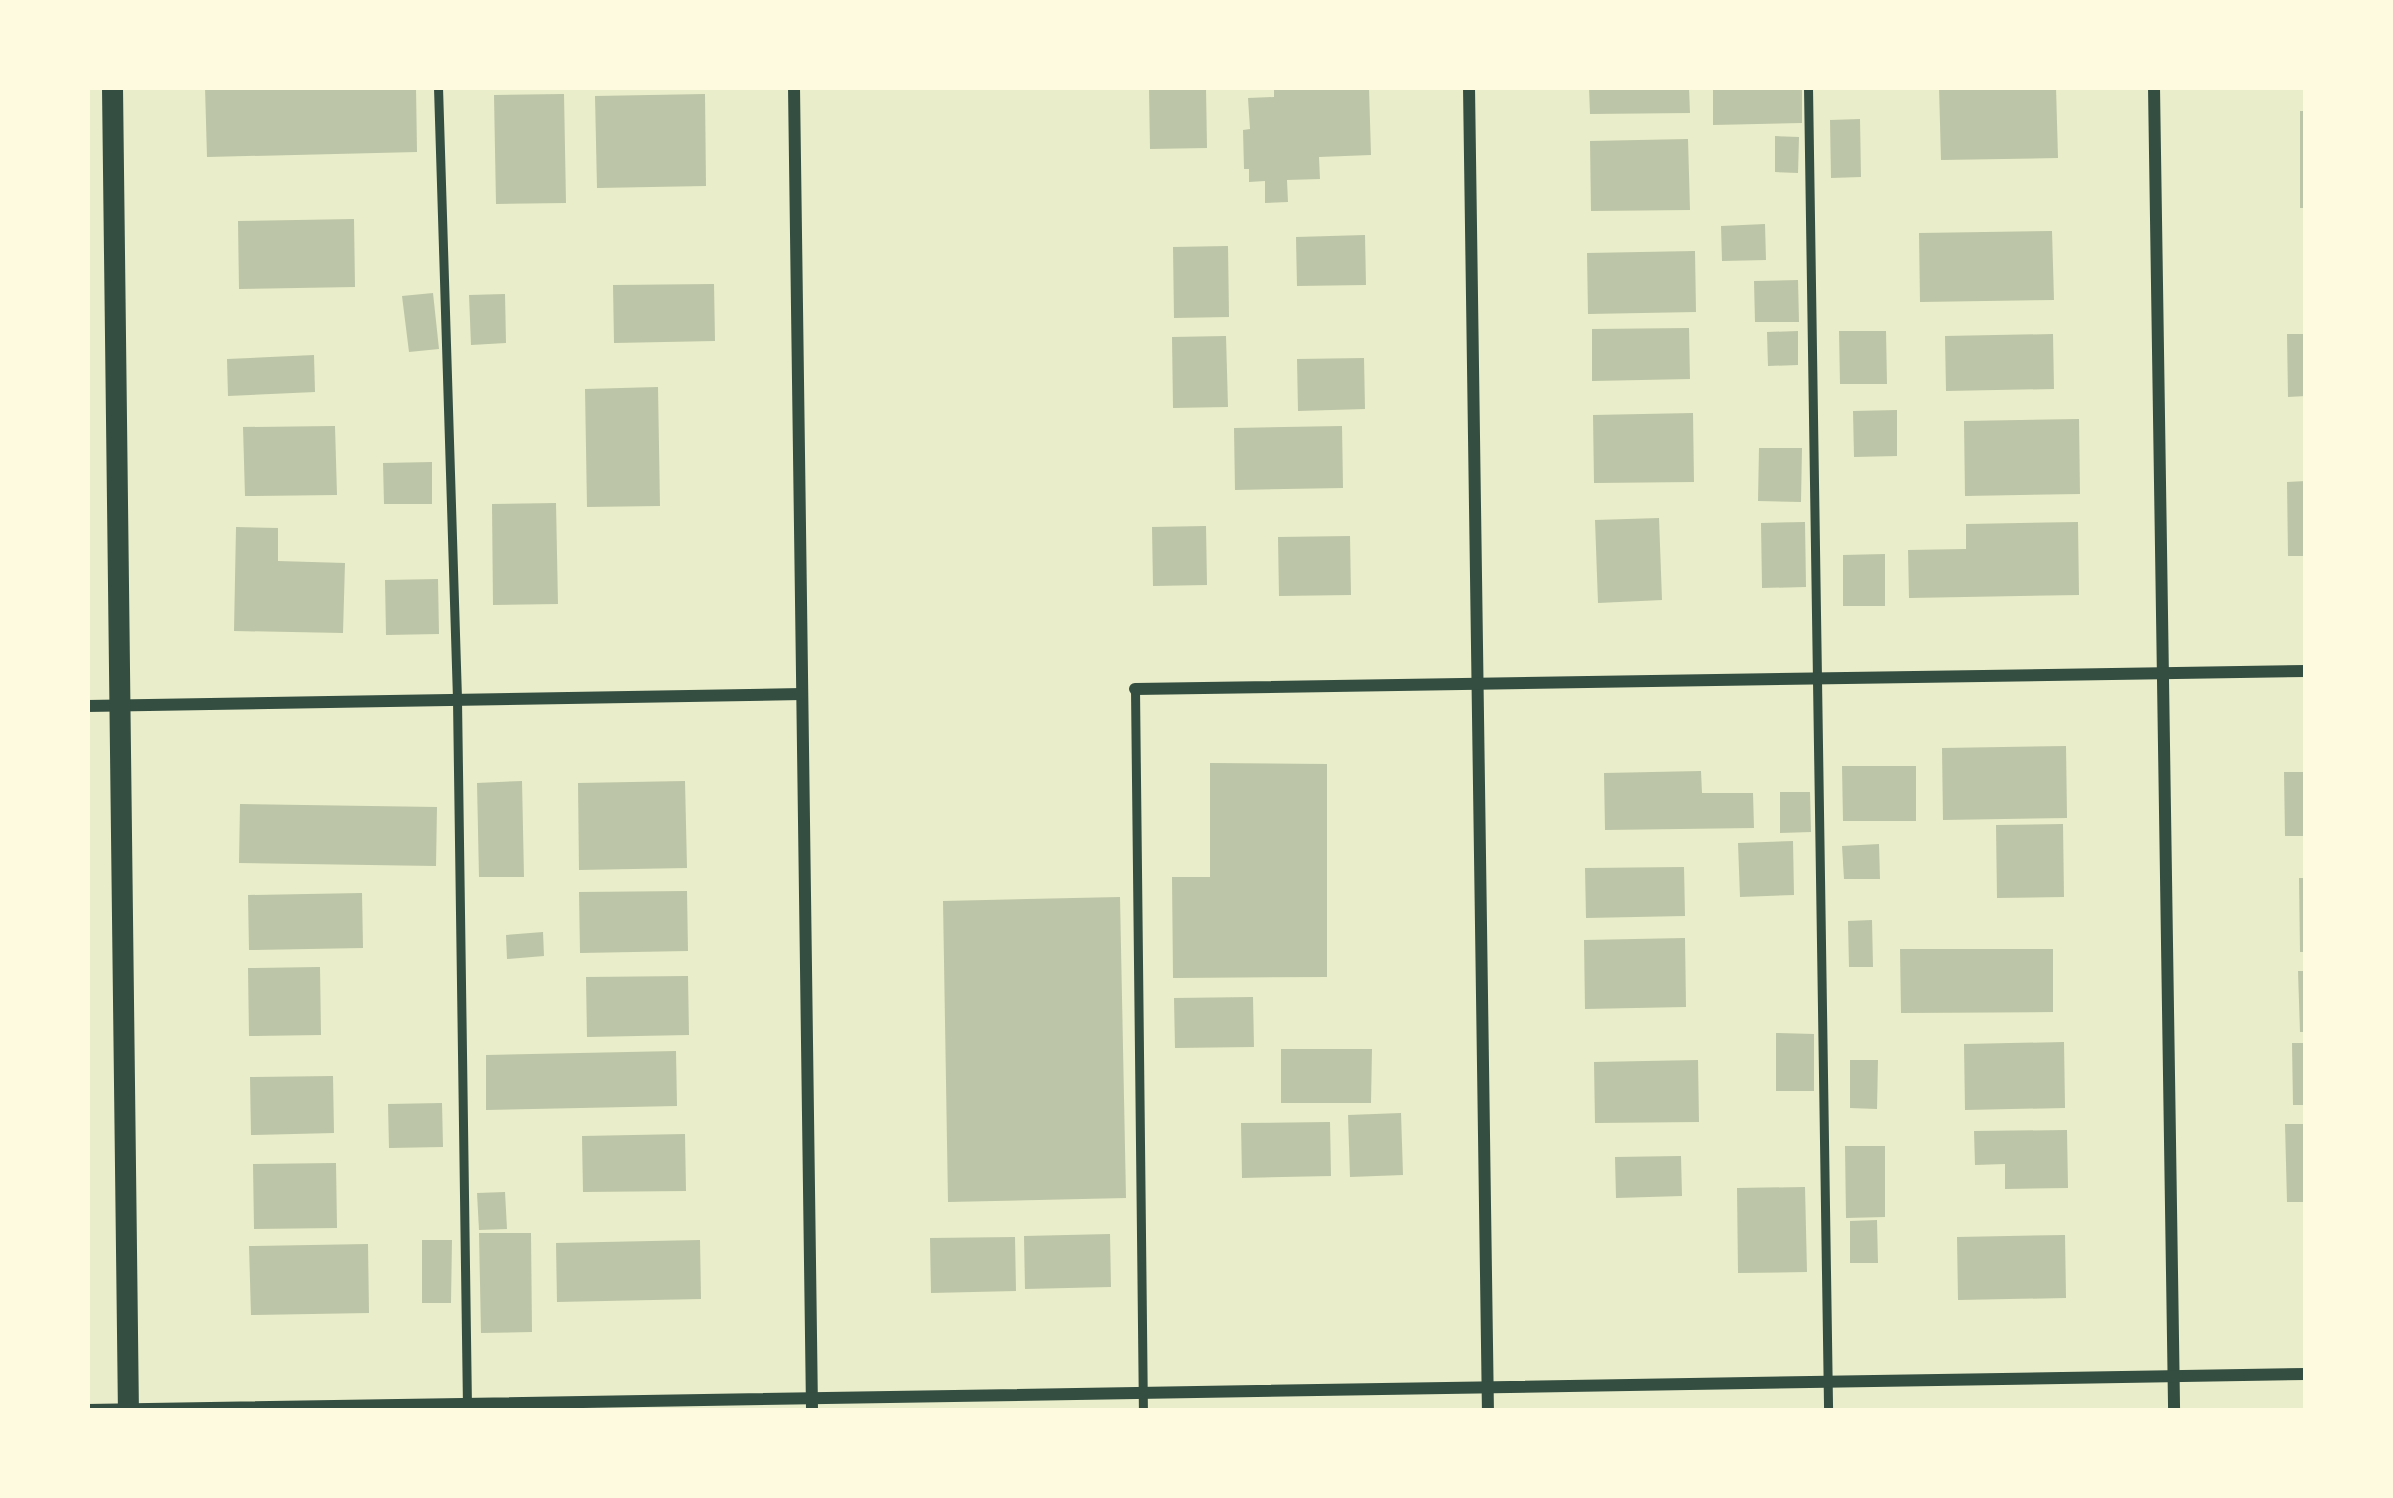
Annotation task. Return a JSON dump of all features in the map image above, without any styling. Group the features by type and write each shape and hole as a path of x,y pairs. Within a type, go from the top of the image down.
{"street":[{"path":"112,87 128,1410"},
{"path":"794,87 812,1405"},
{"path":"1469,87 1487,1411"},
{"path":"2153,87 2174,1411"},
{"path":"1135,688 2306,670"},
{"path":"87,706 802,694"},
{"path":"87,1409 812,1405 1143,1394 2306,1374"}],"lane":[{"path":"438,87 457,700 466,1407"},
{"path":"1808,87 1828,1411"},
{"path":"1135,688 1143,1411"}],"building":[{"path":"205,87 416,87 417,152 207,157"},
{"path":"1274,87 1369,87 1371,155 1319,157 1320,179 1287,180 1288,202 1265,203 1265,181 1249,182 1249,169 1244,169 1243,130 1250,129 1248,98 1274,97"},
{"path":"1589,87 1689,87 1690,113 1590,114"},
{"path":"1713,87 1802,87 1802,123 1713,125"},
{"path":"1939,87 2056,87 2058,158 1941,160"},
{"path":"1206,88 1207,148 1150,149 1149,89"},
{"path":"564,94 566,203 496,204 494,95"},
{"path":"705,94 706,186 597,188 595,96"},
{"path":"2300,111 2306,111 2306,208 2300,208"},
{"path":"1860,119 1861,177 1831,178 1830,120"},
{"path":"1775,136 1799,137 1798,173 1775,172"},
{"path":"1688,139 1690,210 1591,211 1590,141"},
{"path":"354,219 355,287 239,289 238,221"},
{"path":"1765,224 1766,260 1722,261 1721,226"},
{"path":"2052,231 2054,300 1920,302 1919,233"},
{"path":"1365,235 1366,285 1297,286 1296,237"},
{"path":"1228,246 1229,317 1174,318 1173,247"},
{"path":"1695,251 1696,312 1588,314 1587,253"},
{"path":"1798,280 1799,322 1755,322 1754,281"},
{"path":"714,284 715,341 614,343 613,285"},
{"path":"433,293 439,349 409,352 402,296"},
{"path":"505,294 506,343 471,345 469,295"},
{"path":"1689,328 1690,379 1592,381 1592,329"},
{"path":"1798,331 1798,365 1768,366 1767,332"},
{"path":"1839,331 1886,331 1887,384 1840,384"},
{"path":"2053,334 2054,389 1946,391 1945,336"},
{"path":"2287,334 2306,334 2306,396 2288,397"},
{"path":"1226,336 1228,407 1173,408 1172,337"},
{"path":"314,355 315,392 228,396 227,359"},
{"path":"1364,358 1365,409 1298,411 1297,359"},
{"path":"658,387 660,506 587,507 585,389"},
{"path":"1897,410 1897,456 1854,457 1853,411"},
{"path":"1693,413 1694,482 1594,483 1593,415"},
{"path":"2079,419 2080,494 1965,496 1964,421"},
{"path":"335,426 337,495 245,496 243,427"},
{"path":"1342,426 1343,488 1235,490 1234,428"},
{"path":"1759,448 1802,448 1801,502 1758,501"},
{"path":"432,462 432,504 384,504 383,463"},
{"path":"2306,481 2306,556 2288,556 2287,482"},
{"path":"556,503 558,604 493,605 492,504"},
{"path":"1659,518 1662,600 1598,603 1595,520"},
{"path":"1805,522 1806,587 1762,588 1761,523"},
{"path":"2078,522 2079,595 1909,598 1908,550 1966,549 1966,524"},
{"path":"1206,526 1207,585 1153,586 1152,527"},
{"path":"236,527 278,528 278,561 345,563 343,633 234,631"},
{"path":"1350,536 1351,595 1279,596 1278,537"},
{"path":"1885,554 1885,606 1843,606 1843,555"},
{"path":"438,579 439,634 386,635 385,580"},
{"path":"2066,746 2067,818 1943,820 1942,748"},
{"path":"1210,763 1327,764 1327,977 1173,978 1172,877 1210,877"},
{"path":"1842,766 1916,766 1916,821 1843,821"},
{"path":"1701,771 1702,793 1753,793 1754,828 1605,830 1604,773"},
{"path":"2284,772 2306,772 2306,836 2285,836"},
{"path":"522,781 524,877 479,877 477,783"},
{"path":"685,781 687,868 579,870 578,783"},
{"path":"1780,792 1810,792 1811,832 1780,833"},
{"path":"240,804 437,807 436,866 239,863"},
{"path":"2063,824 2064,897 1997,898 1996,825"},
{"path":"1793,841 1794,895 1740,897 1738,843"},
{"path":"1879,844 1880,879 1844,879 1842,846"},
{"path":"1684,867 1685,916 1586,918 1585,868"},
{"path":"2299,878 2306,878 2306,952 2300,952"},
{"path":"687,891 688,951 580,953 579,892"},
{"path":"362,893 363,948 249,950 248,895"},
{"path":"1120,897 1126,1198 948,1202 943,901"},
{"path":"1872,920 1873,967 1849,967 1848,921"},
{"path":"543,932 544,956 507,959 506,935"},
{"path":"1685,938 1686,1007 1585,1009 1584,940"},
{"path":"1900,949 2053,949 2053,1012 1901,1013"},
{"path":"320,967 321,1035 249,1036 248,968"},
{"path":"2298,971 2306,971 2306,1032 2300,1032"},
{"path":"688,976 689,1035 587,1037 586,977"},
{"path":"1253,997 1254,1047 1175,1048 1174,998"},
{"path":"1776,1033 1814,1034 1814,1091 1776,1091"},
{"path":"2064,1042 2065,1108 1965,1110 1964,1044"},
{"path":"2292,1043 2306,1043 2306,1105 2293,1105"},
{"path":"1281,1049 1372,1049 1371,1103 1281,1103"},
{"path":"676,1051 677,1106 486,1110 486,1055"},
{"path":"1698,1060 1699,1122 1595,1123 1594,1062"},
{"path":"1850,1060 1878,1060 1877,1109 1850,1108"},
{"path":"333,1076 334,1133 251,1135 250,1077"},
{"path":"442,1103 443,1147 389,1148 388,1104"},
{"path":"1401,1113 1403,1175 1350,1177 1348,1115"},
{"path":"1330,1122 1331,1176 1242,1178 1241,1123"},
{"path":"2285,1124 2306,1124 2306,1202 2287,1202"},
{"path":"2067,1130 2068,1188 2005,1189 2005,1164 1975,1165 1974,1131"},
{"path":"685,1134 686,1191 583,1192 582,1136"},
{"path":"1845,1146 1885,1146 1885,1217 1846,1218"},
{"path":"1681,1156 1682,1196 1616,1198 1615,1157"},
{"path":"336,1163 337,1228 254,1229 253,1164"},
{"path":"1805,1187 1807,1272 1738,1273 1737,1188"},
{"path":"505,1192 507,1229 479,1230 477,1193"},
{"path":"1877,1220 1878,1263 1850,1263 1850,1221"},
{"path":"479,1233 531,1233 532,1332 481,1333"},
{"path":"1110,1234 1111,1287 1025,1289 1024,1236"},
{"path":"2065,1235 2066,1298 1958,1300 1957,1237"},
{"path":"1015,1237 1016,1291 931,1293 930,1238"},
{"path":"422,1240 452,1240 451,1303 422,1303"},
{"path":"700,1240 701,1299 557,1302 556,1243"},
{"path":"368,1244 369,1313 251,1315 249,1246"}]}
